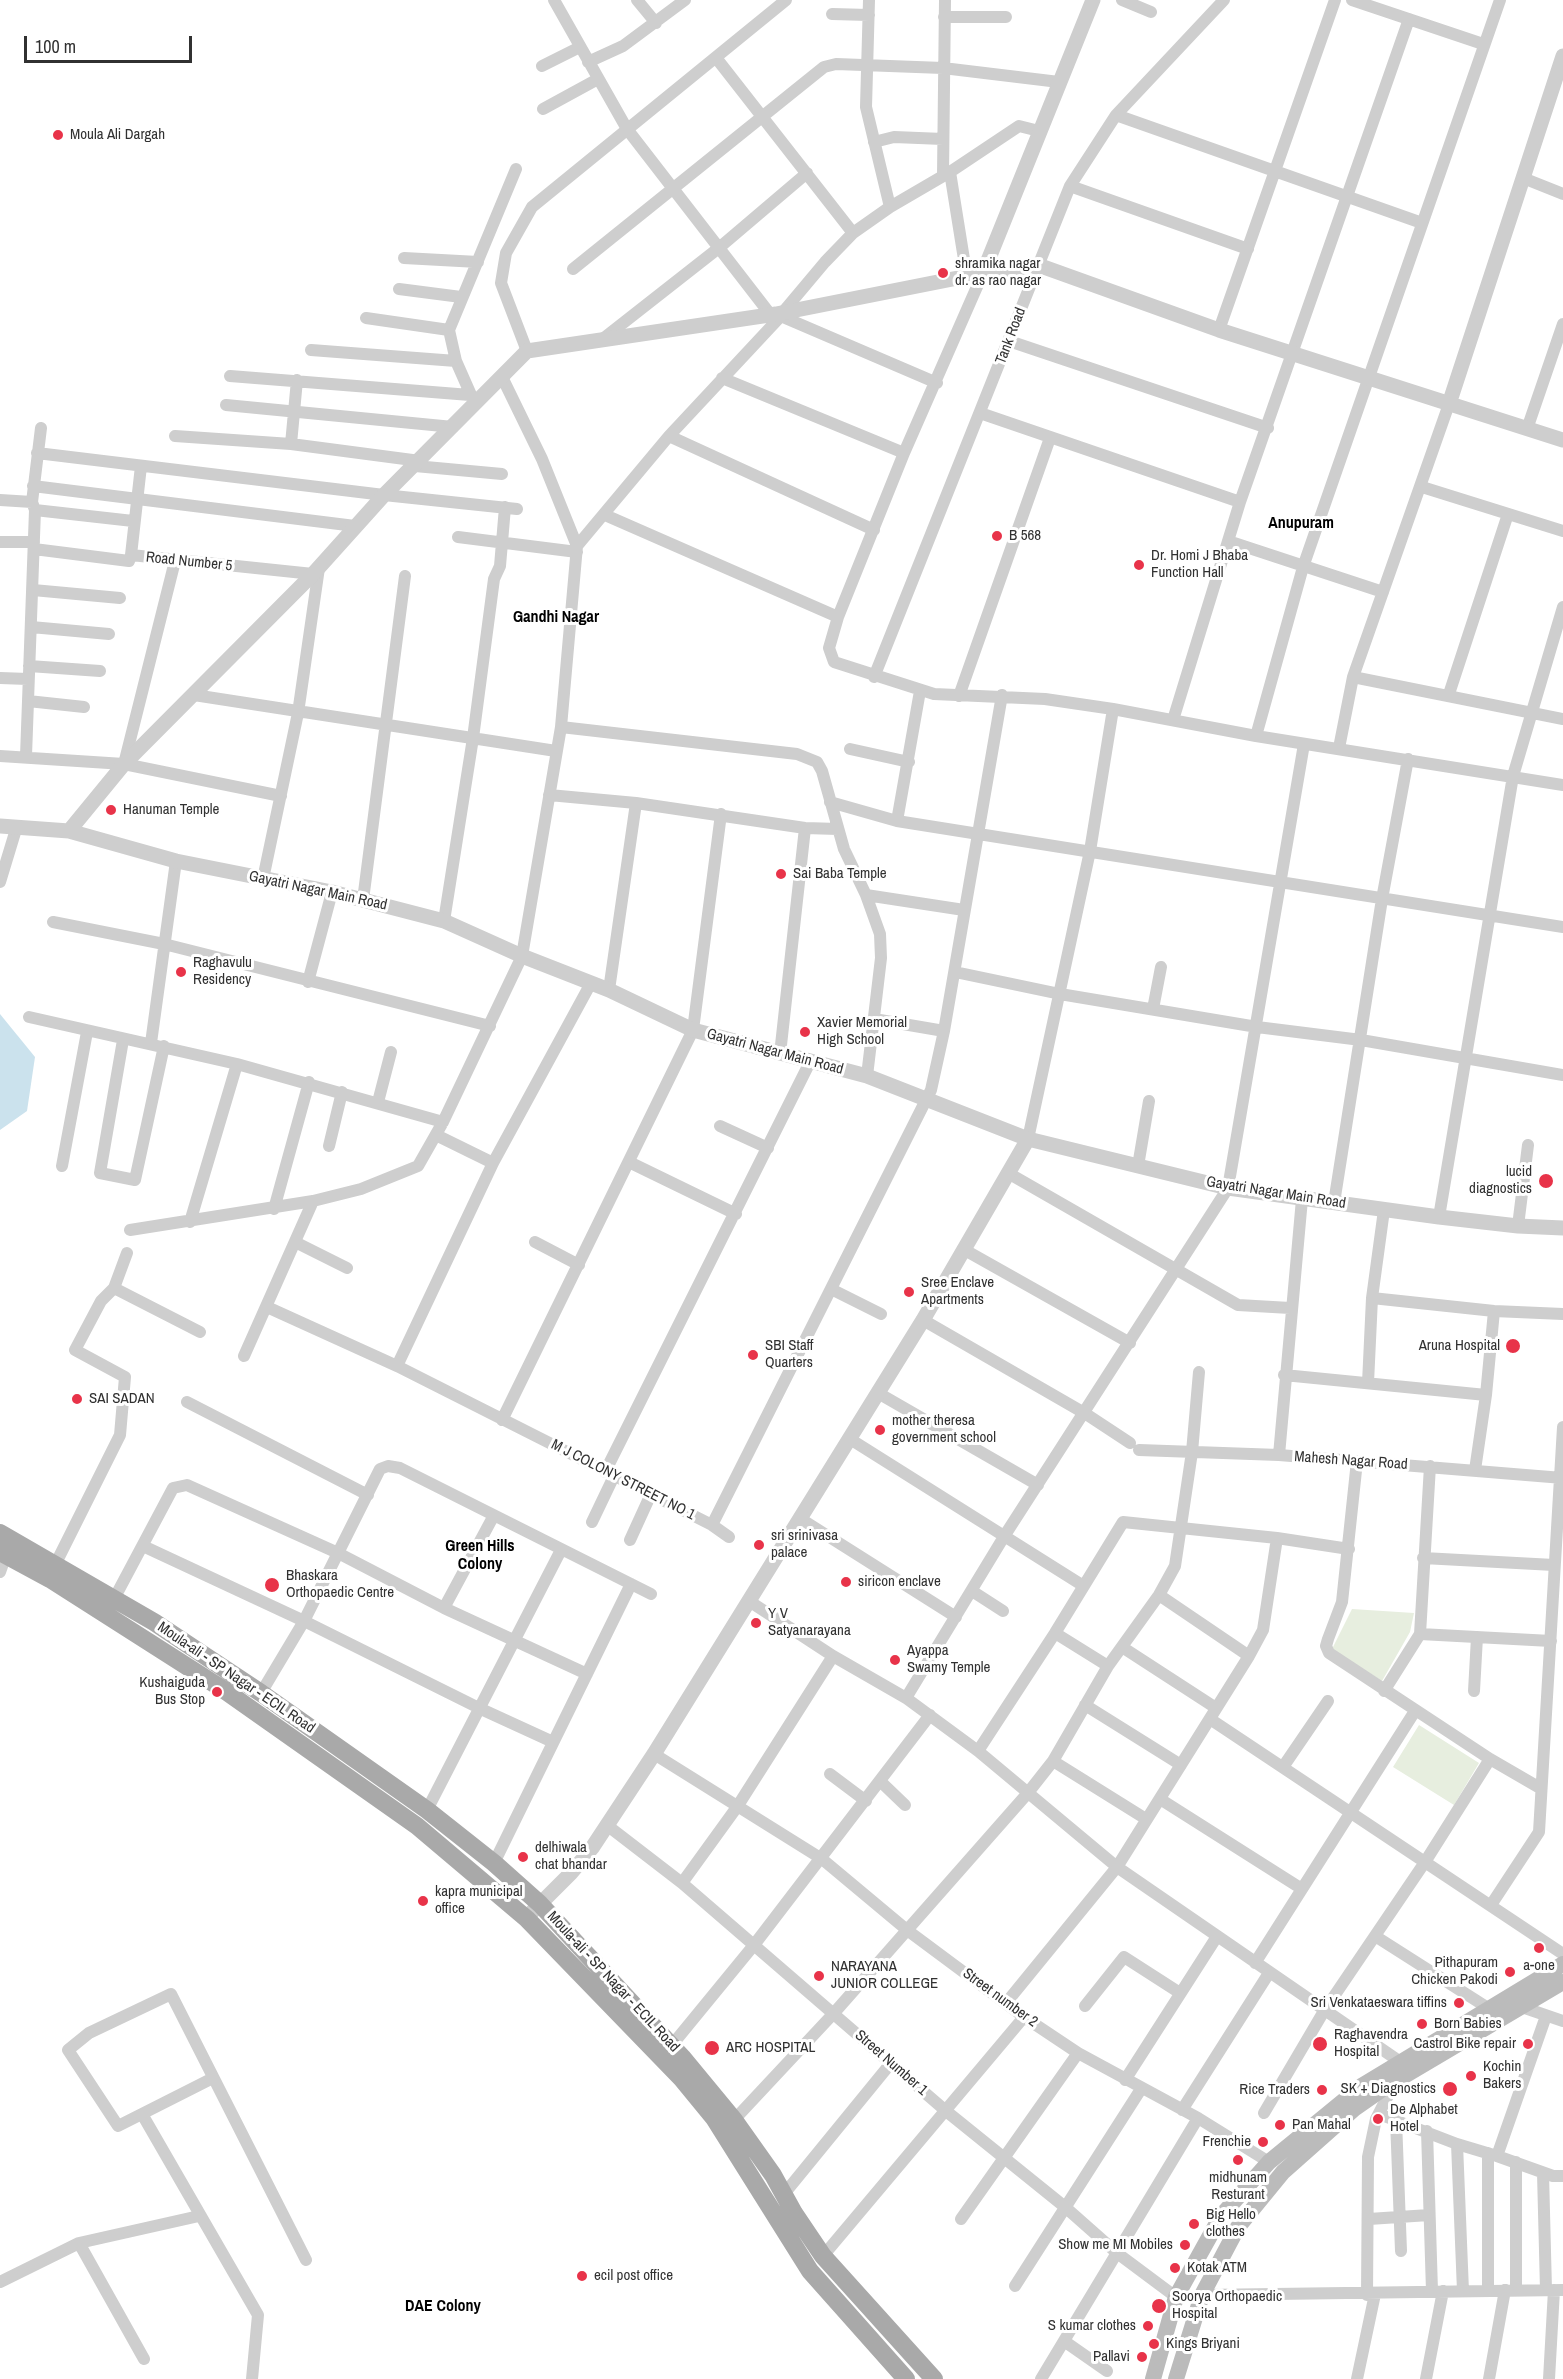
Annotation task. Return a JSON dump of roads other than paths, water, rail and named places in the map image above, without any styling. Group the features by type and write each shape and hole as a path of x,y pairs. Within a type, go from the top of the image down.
{"main road":[{"name":"Moula-ali - SP Nagar - ECIL Road","path":"0,1533 154,1622 261,1693 427,1810 494,1863 540,1904 672,2045 734,2120 823,2256 934,2379"},
{"name":"Moula-ali - SP Nagar - ECIL Road","path":"2,1560 51,1579 243,1704 417,1826 527,1919 695,2094 714,2118 810,2271 906,2379"},
{"path":"1176,2379 1202,2295 1238,2227 1283,2172 1354,2109 1512,2002 1563,1964"},
{"path":"1153,2379 1176,2297 1221,2216 1269,2162 1362,2085 1399,2061 1488,2008 1512,2002 1563,1982"}],"street":[{"path":"554,0 627,129 720,247 778,314 937,383"},
{"path":"637,0 656,23"},
{"path":"588,62 623,46 685,0"},
{"path":"527,351 501,283 507,252 532,207 786,0"},
{"path":"869,0 866,108 890,207"},
{"path":"945,0 943,139 946,173 967,278"},
{"path":"1094,0 983,273 937,383 904,453 838,617 829,648 830,657 840,666 920,692 959,696 1002,695 1113,709 1256,736 1563,785"},
{"path":"1122,0 1151,12"},
{"name":"Tank Road","path":"874,677 1070,186 1116,115 1224,0"},
{"path":"1219,330 1335,0"},
{"path":"1352,0 1484,44"},
{"path":"1256,736 1303,567 1500,0"},
{"path":"832,14 869,15"},
{"path":"944,17 1006,17"},
{"path":"1173,720 1240,502 1268,428 1408,19"},
{"path":"542,66 580,47"},
{"path":"1339,748 1353,677 1422,487 1563,56"},
{"path":"717,58 853,233"},
{"path":"573,269 824,67 836,64 943,68 1059,82"},
{"path":"543,109 598,79"},
{"path":"1116,115 1422,223"},
{"path":"577,549 669,436 853,233 890,207 1019,126 1039,131"},
{"path":"874,142 894,137 943,139"},
{"path":"473,399 456,361 449,330 516,169"},
{"path":"604,338 720,247 807,173"},
{"path":"1523,177 1563,194"},
{"path":"1070,186 1248,249"},
{"path":"404,258 478,262"},
{"path":"69,831 124,764 316,571 384,495 453,427 473,399 502,377 527,351 778,314 983,273 1038,265 1219,330 1563,440"},
{"path":"399,289 461,297"},
{"path":"366,318 449,330"},
{"path":"1527,429 1559,345 1563,324"},
{"path":"1009,341 1268,428"},
{"path":"311,350 456,361"},
{"path":"230,376 297,380 473,399"},
{"path":"130,1230 313,1201 361,1189 418,1166 443,1122 522,956 561,727 577,549 542,459 502,377"},
{"path":"722,378 904,453"},
{"path":"291,444 297,380"},
{"path":"226,405 453,427"},
{"path":"980,413 1240,502"},
{"path":"26,756 33,590 33,486 41,428"},
{"path":"175,436 291,444 502,474"},
{"path":"669,436 874,530"},
{"path":"959,696 1050,438"},
{"path":"38,453 511,508 502,543 500,566 494,579 473,738 444,921"},
{"path":"130,555 141,466"},
{"path":"33,486 355,526"},
{"path":"1422,487 1563,531"},
{"path":"0,500 133,520"},
{"path":"605,514 838,617"},
{"path":"1449,694 1508,514"},
{"path":"458,537 577,549"},
{"path":"0,542 34,545"},
{"path":"1228,542 1383,592"},
{"name":"Road Number 5","path":"34,545 129,561 130,555 176,561 316,571"},
{"path":"124,764 176,561"},
{"path":"262,879 298,713 316,571"},
{"path":"363,900 405,576"},
{"path":"33,590 120,598"},
{"path":"1439,1217 1513,777 1563,607"},
{"path":"32,627 110,634"},
{"path":"29,666 100,671"},
{"path":"1353,677 1449,694 1563,719"},
{"path":"0,678 28,679"},
{"path":"897,821 920,692"},
{"path":"194,695 298,713 556,751"},
{"name":"M J COLONY STREET NO 1","path":"267,1307 397,1366 712,1525 934,1081 1002,695"},
{"path":"28,701 84,707"},
{"path":"527,1919 571,1873 608,1827 850,1439 1029,1139 1090,851 1113,709"},
{"path":"561,727 807,757 817,762 822,771 838,829 867,896 880,934 881,946 867,1076"},
{"path":"906,1698 1005,1535 1086,1414 1228,1188 1304,744"},
{"path":"850,749 909,762"},
{"path":"0,756 124,764 281,796"},
{"path":"1334,1203 1382,899 1408,759"},
{"path":"549,795 636,802 805,828 838,829"},
{"path":"609,990 636,802"},
{"path":"830,802 897,821 978,835 1563,927"},
{"path":"502,1420 693,1030 721,814"},
{"name":"Gayatri Nagar Main Road","path":"0,826 69,831 176,861 332,892 444,921 522,956 609,990 693,1030 867,1076 1029,1139 1228,1188 1439,1217 1518,1226 1563,1228"},
{"path":"0,882 17,826"},
{"path":"780,1054 805,828"},
{"path":"151,1043 176,861"},
{"path":"308,982 332,892"},
{"path":"867,896 964,910"},
{"path":"53,922 164,944 490,1026"},
{"path":"1153,1009 1161,967"},
{"path":"955,972 1060,994 1257,1027 1361,1040 1563,1075"},
{"path":"397,1366 493,1163 591,983"},
{"path":"29,1017 123,1040 164,1046 309,1082 443,1122"},
{"path":"874,1019 944,1031"},
{"path":"62,1166 87,1032"},
{"path":"123,1040 100,1173 135,1179 164,1046"},
{"path":"378,1102 391,1052"},
{"path":"592,1522 609,1474 810,1062"},
{"path":"190,1222 237,1064"},
{"path":"274,1209 309,1082"},
{"path":"328,1146 342,1092"},
{"path":"1138,1166 1149,1101"},
{"path":"720,1126 768,1148"},
{"path":"436,1135 493,1163"},
{"path":"1518,1226 1528,1145"},
{"path":"630,1162 736,1214"},
{"path":"1008,1173 1238,1305 1290,1308"},
{"path":"1279,1455 1284,1375 1302,1198"},
{"path":"244,1356 313,1201"},
{"path":"1368,1383 1372,1298 1384,1210"},
{"path":"295,1242 347,1268"},
{"path":"535,1242 579,1265"},
{"path":"963,1249 1130,1343"},
{"path":"55,1565 120,1435 125,1377 75,1350 101,1301 114,1288 127,1253"},
{"path":"114,1288 200,1332"},
{"path":"831,1289 881,1314"},
{"path":"1372,1298 1494,1311 1563,1314"},
{"path":"1475,1470 1486,1395 1494,1311"},
{"name":"Mahesh Nagar Road","path":"922,1320 1086,1414 1134,1446 1192,1452 1279,1455 1430,1466 1561,1478"},
{"path":"734,2120 834,2013 1027,1794 1053,1761 1108,1666 1159,1595 1175,1566 1192,1452 1198,1372"},
{"path":"1284,1375 1486,1395"},
{"path":"878,1393 1038,1485"},
{"path":"187,1402 368,1495"},
{"path":"1491,1905 1539,1832 1563,1427"},
{"path":"850,1439 1005,1535 1082,1586"},
{"path":"1357,1461 1342,1602 1326,1646 1329,1653 1490,1759 1540,1788"},
{"path":"261,1693 304,1621 380,1469 392,1466 651,1594"},
{"path":"1384,1691 1420,1634 1430,1466"},
{"path":"114,1599 173,1488 187,1485 338,1553 513,1642 587,1674"},
{"path":"630,1540 651,1494"},
{"path":"444,1608 493,1517"},
{"path":"801,1518 956,1617"},
{"path":"978,1751 1055,1633 1119,1525 1128,1521 1181,1529 1277,1538 1349,1549"},
{"path":"712,1525 729,1536"},
{"path":"1006,2002 1117,1868 1249,1656 1263,1630 1277,1538"},
{"path":"143,1546 553,1742"},
{"path":"427,1810 561,1550"},
{"path":"1423,1558 1554,1565"},
{"path":"494,1863 631,1584"},
{"path":"972,1591 1003,1611"},
{"path":"1159,1595 1249,1656"},
{"path":"748,1601 833,1656 906,1698 978,1751 1117,1868 1216,1938 1399,2061"},
{"path":"1055,1633 1108,1666"},
{"path":"1420,1634 1551,1641"},
{"path":"1474,1691 1477,1637"},
{"path":"1122,1647 1216,1707"},
{"path":"682,1883 737,1807 833,1656"},
{"path":"1283,1767 1328,1701"},
{"path":"1085,1705 1181,1765"},
{"path":"1255,1963 1415,1711"},
{"path":"672,2045 822,1859 930,1715"},
{"path":"1210,1719 1563,1954"},
{"name":"Street number 2","path":"654,1754 822,1859 907,1930 1024,2017 1078,2053 1141,2090 1198,2118 1269,2162"},
{"path":"1264,2113 1324,2011 1425,1862 1490,1759"},
{"path":"1053,1761 1146,1820"},
{"path":"830,1774 866,1801"},
{"path":"880,1781 905,1805"},
{"path":"1160,1799 1302,1889"},
{"name":"Street Number 1","path":"608,1827 682,1883 1004,2160 1065,2207 1117,2253 1176,2297"},
{"path":"1375,1936 1488,2008"},
{"path":"1125,2080 1216,1938"},
{"path":"1085,2006 1124,1957 1180,1993"},
{"path":"1182,2110 1269,1973"},
{"path":"213,2078 118,2126 68,2050 88,2033 171,1994 306,2260"},
{"path":"1512,2002 1563,2021"},
{"path":"1488,2290 1492,2154 1546,2016"},
{"path":"823,2256 1024,2017"},
{"path":"962,2219 1078,2053"},
{"path":"784,2194 891,2063"},
{"path":"1357,2379 1371,2295 1368,2157 1379,2114 1396,2081"},
{"path":"1015,2286 1141,2090"},
{"path":"142,2114 258,2315 252,2379"},
{"path":"1379,2114 1457,2144 1543,2172 1563,2176"},
{"path":"1041,2379 1198,2118"},
{"path":"1396,2120 1401,2251"},
{"path":"1426,2379 1438,2291 1429,2215 1427,2131"},
{"path":"1457,2144 1462,2291"},
{"path":"1489,2379 1510,2290 1516,2162"},
{"path":"1543,2172 1554,2290 1549,2379"},
{"path":"1369,2219 1429,2215"},
{"path":"0,2282 79,2244 199,2216"},
{"path":"79,2244 144,2358"},
{"path":"1202,2295 1371,2295 1438,2291 1554,2290"},
{"path":"1064,2341 1107,2372"}],"water":[{"path":"0,1014 35,1057 27,1111 0,1130"}],"place":[{"name":"Moula Ali Dargah","path":"58,135"},
{"name":"shramika nagar dr. as rao nagar","path":"943,273"},
{"name":"B 568","path":"997,536"},
{"name":"Dr. Homi J Bhaba Function Hall","path":"1139,565"},
{"name":"Hanuman Temple","path":"111,810"},
{"name":"Sai Baba Temple","path":"781,874"},
{"name":"Raghavulu Residency","path":"181,972"},
{"name":"Xavier Memorial High School","path":"805,1032"},
{"name":"lucid diagnostics","path":"1546,1181"},
{"name":"Sree Enclave Apartments","path":"909,1292"},
{"name":"Aruna Hospital","path":"1513,1346"},
{"name":"SBI Staff Quarters","path":"753,1355"},
{"name":"SAI SADAN","path":"77,1399"},
{"name":"mother theresa government school","path":"880,1430"},
{"name":"sri srinivasa palace","path":"759,1545"},
{"name":"siricon enclave","path":"846,1582"},
{"name":"Bhaskara Orthopaedic Centre","path":"272,1585"},
{"name":"Y V Satyanarayana","path":"756,1623"},
{"name":"Ayappa Swamy Temple","path":"895,1660"},
{"name":"Kushaiguda Bus Stop","path":"217,1692"},
{"name":"delhiwala chat bhandar","path":"523,1857"},
{"name":"kapra municipal office","path":"423,1901"},
{"name":"a-one","path":"1539,1948"},
{"name":"Pithapuram Chicken Pakodi","path":"1510,1972"},
{"name":"NARAYANA JUNIOR COLLEGE","path":"819,1976"},
{"name":"Sri Venkataeswara tiffins","path":"1459,2003"},
{"name":"Born Babies","path":"1422,2024"},
{"name":"Raghavendra Hospital","path":"1320,2044"},
{"name":"Castrol Bike repair","path":"1528,2044"},
{"name":"ARC HOSPITAL","path":"712,2048"},
{"name":"Kochin Bakers","path":"1471,2076"},
{"name":"SK + Diagnostics","path":"1450,2089"},
{"name":"Rice Traders","path":"1322,2090"},
{"name":"De Alphabet Hotel","path":"1378,2119"},
{"name":"Pan Mahal","path":"1280,2125"},
{"name":"Frenchie","path":"1263,2142"},
{"name":"midhunam Resturant","path":"1238,2160"},
{"name":"Big Hello clothes","path":"1194,2224"},
{"name":"Show me MI Mobiles","path":"1185,2245"},
{"name":"Kotak ATM","path":"1175,2268"},
{"name":"ecil post office","path":"582,2276"},
{"name":"Soorya Orthopaedic Hospital","path":"1159,2306"},
{"name":"S kumar clothes","path":"1148,2326"},
{"name":"Kings Briyani","path":"1154,2344"},
{"name":"Pallavi","path":"1142,2357"}],"district":[{"name":"Anupuram","path":"1301,524"},
{"name":"Gandhi Nagar","path":"556,618"},
{"name":"Green Hills Colony","path":"480,1556"},
{"name":"DAE Colony","path":"443,2307"}]}
